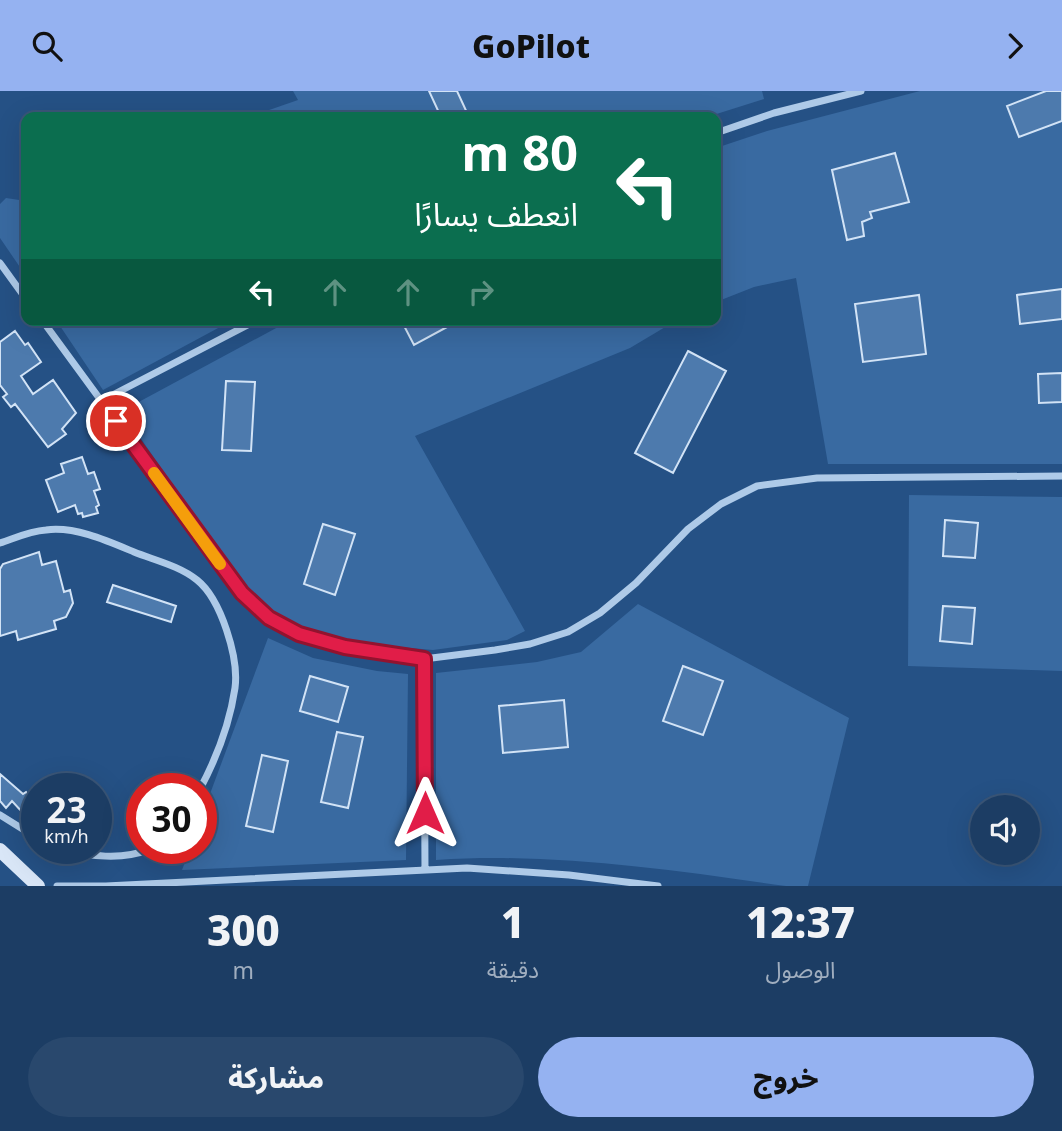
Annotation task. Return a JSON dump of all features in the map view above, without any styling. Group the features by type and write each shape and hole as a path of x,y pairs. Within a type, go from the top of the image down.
{"street":[{"path":"721,131 774,113 861,91"},
{"path":"0,263 21,292"},
{"path":"46,326 242,593 269,618 299,634 345,647 424,659 530,644 568,632 636,583 688,529 721,504 757,486 817,478 1062,476"},
{"path":"101,401 245,326"},
{"path":"0,543 47,529 64,530 102,540 186,572 204,587 225,627 236,686 226,726 207,773"},
{"path":"424,659 425,869"},
{"path":"0,815 21,828"},
{"path":"0,850 38,886"},
{"path":"57,886 158,884 467,868 658,886"}],"shaded area":[{"path":"293,91 762,91 764,99 721,113 263,112 298,100"},
{"path":"920,91 1062,91 1062,464 828,464 796,278 754,287 721,300 721,146 767,131"},
{"path":"6,198 21,200 21,269 0,238 0,204"},
{"path":"60,326 222,326 103,390"},
{"path":"280,326 667,326 630,348 415,436 525,631 507,640 433,650 377,645 306,631 266,612 231,570 122,411"},
{"path":"909,495 1062,497 1062,671 908,666"},
{"path":"638,604 849,718 808,886 786,886 568,860 436,860 436,673 537,662 581,652"},
{"path":"268,638 313,658 377,671 408,674 406,860 182,870 184,864 217,864 217,775"}],"building":[{"path":"429,91 457,91 467,112 439,112"},
{"path":"1046,91 1062,91 1062,121 1019,137 1007,106"},
{"path":"895,153 909,202 870,212 872,218 862,222 864,236 847,240 832,170"},
{"path":"1062,289 1062,319 1020,324 1017,295"},
{"path":"919,295 926,354 863,362 855,304"},
{"path":"404,326 449,326 414,345"},
{"path":"15,331 25,345 28,343 41,362 21,376 33,394 53,380 76,413 62,429 66,434 48,447 15,404 11,407 3,397 7,394 0,385 0,342"},
{"path":"688,351 726,371 673,473 635,453"},
{"path":"1062,373 1062,402 1039,403 1038,374"},
{"path":"226,381 255,382 251,451 222,450"},
{"path":"82,457 88,474 94,472 100,489 94,491 99,505 96,507 98,513 83,517 82,513 78,514 75,505 58,512 46,480 64,473 61,464"},
{"path":"945,520 978,523 975,558 943,556"},
{"path":"323,524 355,534 335,595 304,584"},
{"path":"39,552 42,565 56,561 64,592 70,590 73,603 66,617 54,621 56,629 18,640 16,631 0,636 0,569 3,564"},
{"path":"113,585 176,606 171,622 107,602"},
{"path":"943,606 975,608 972,644 940,641"},
{"path":"683,666 723,681 703,735 663,721"},
{"path":"310,676 348,687 338,722 300,711"},
{"path":"564,700 568,747 503,753 499,706"},
{"path":"337,732 363,737 348,808 321,802"},
{"path":"262,755 288,761 273,832 246,826"},
{"path":"0,774 21,792 21,811 12,801 6,808 0,801"}],"slow traffic":[{"path":"154,473 220,564"}],"route":[{"path":"116,421 242,593 269,618 299,634 345,647 424,659 425,813"}]}
